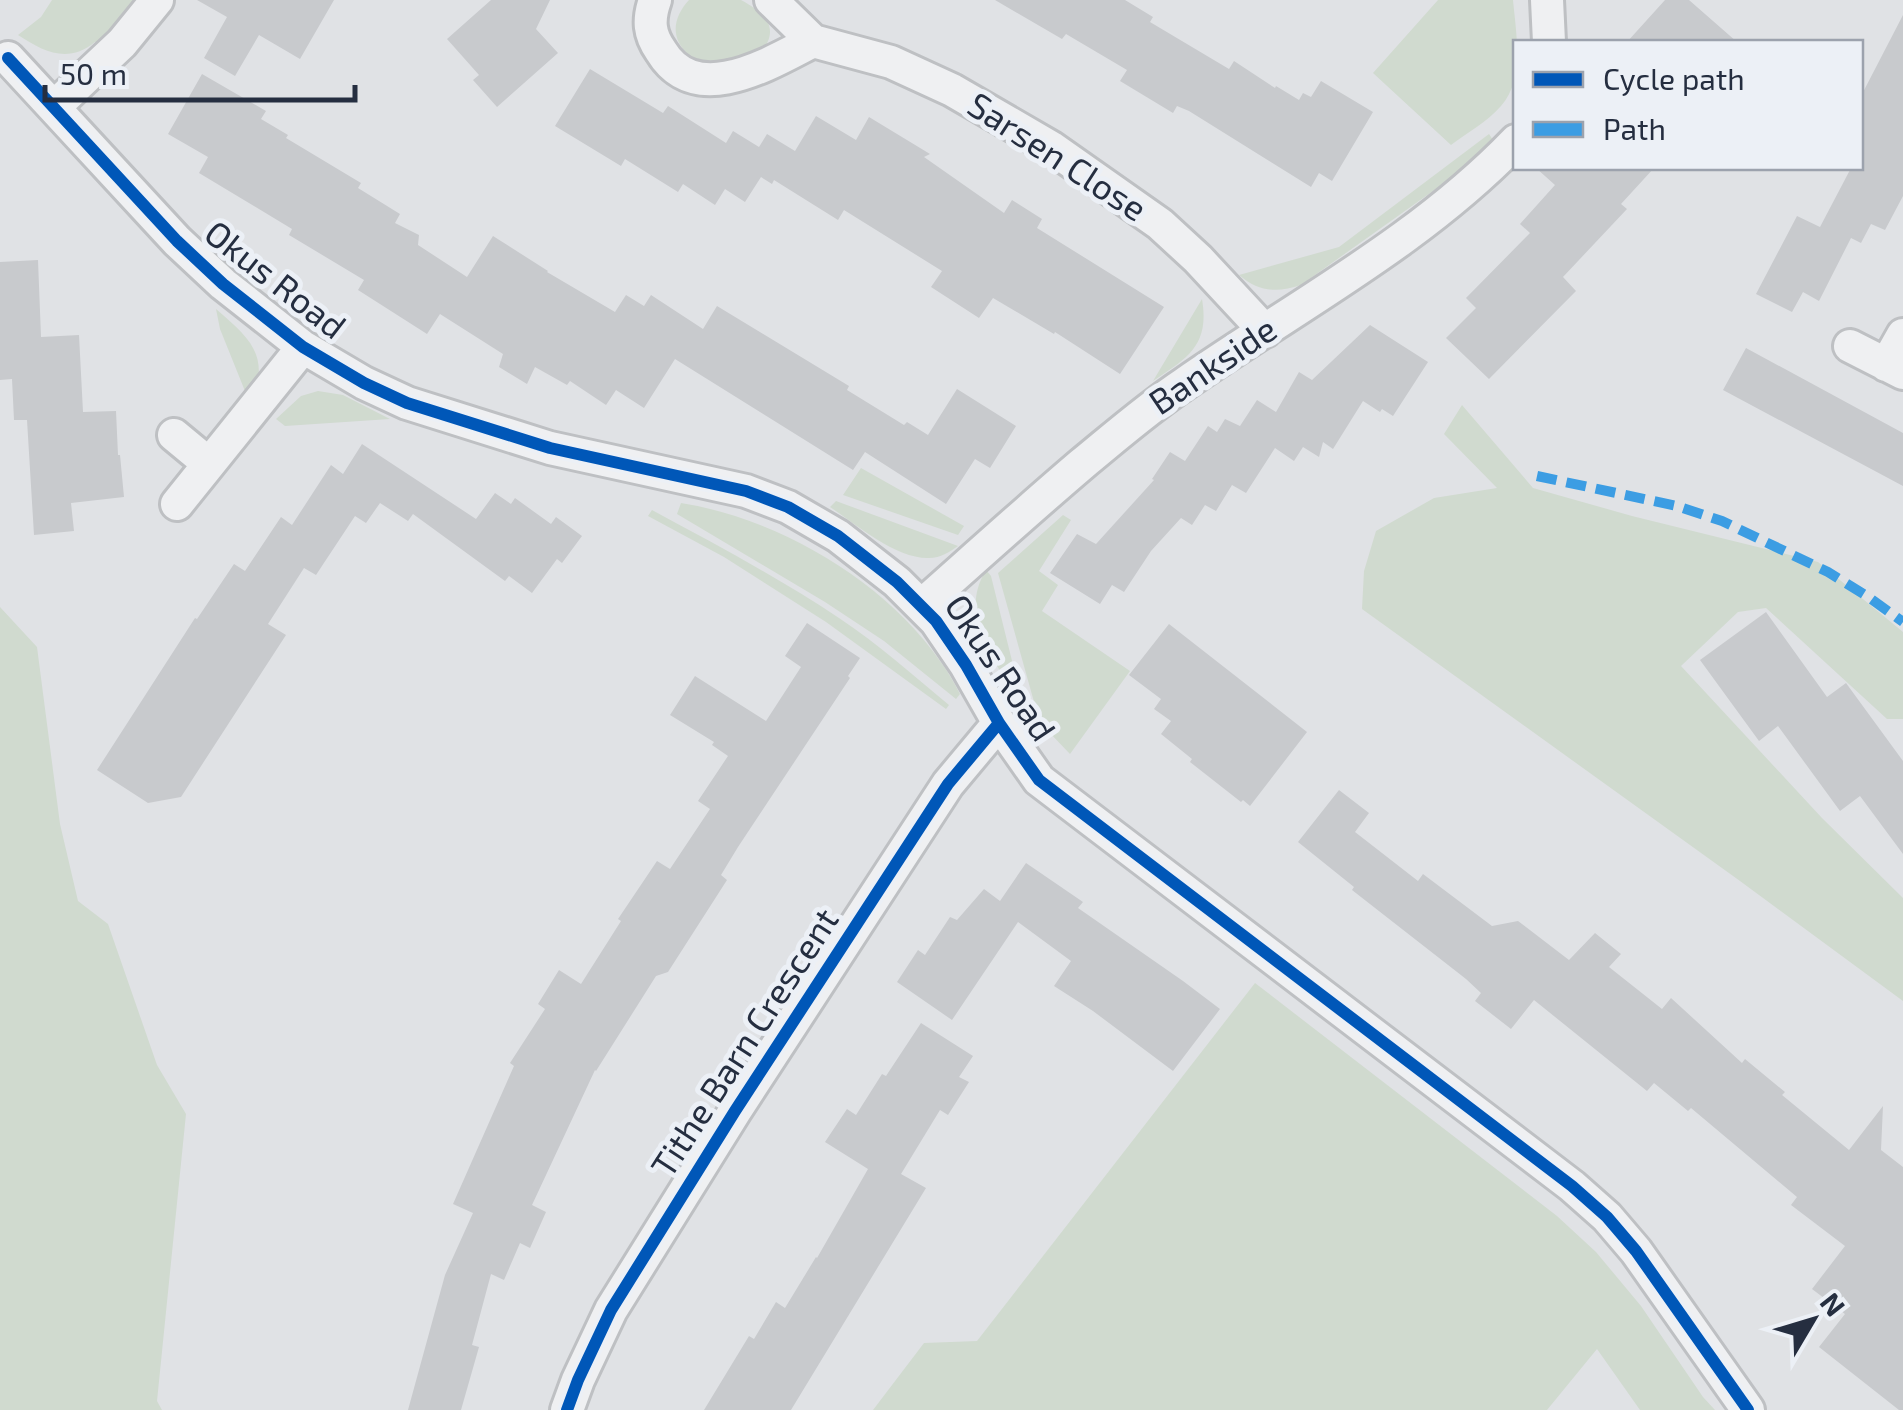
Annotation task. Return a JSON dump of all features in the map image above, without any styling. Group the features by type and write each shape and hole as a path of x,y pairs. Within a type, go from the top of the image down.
{"street":[{"path":"54,106 122,43 156,0"},
{"path":"655,0 650,26 653,37 667,60 690,76 727,77 754,70 813,41"},
{"name":"Sarsen Close","path":"771,0 813,41 891,62 952,90 1052,148 1160,224 1265,331"},
{"path":"1547,0 1550,40"},
{"name":"Okus Road","path":"8,58 176,241 304,347 364,383 407,403 550,448 746,492 788,507 838,536 897,582 936,621 999,723 1049,789 1572,1186 1607,1218 1636,1251 1748,1410"},
{"name":"Bankside","path":"922,605 1133,422 1180,386 1399,240 1513,144"},
{"path":"1850,346 1895,369 1903,335"},
{"name":"Okus Road","path":"177,504 304,347"},
{"path":"174,435 209,464"},
{"name":"Tithe Barn Crescent","path":"568,1410 611,1310 724,1128 948,784 999,723"}],"shaded area":[{"path":"52,0 145,0 103,46 95,42 66,54 47,50 18,35 41,17"},
{"path":"689,0 741,0 761,13 770,35 762,52 753,62 710,65 693,59 680,44 676,31 680,12"},
{"path":"1438,0 1513,0 1516,40 1513,40 1513,83 1509,95 1490,117 1451,145 1373,73"},
{"path":"1489,134 1495,143 1301,285 1268,289 1239,275 1339,247"},
{"path":"1202,299 1204,315 1199,340 1186,357 1153,381"},
{"path":"216,309 248,341 258,362 251,406 220,329"},
{"path":"318,391 343,395 390,419 285,426 276,419 301,396"},
{"path":"1462,405 1533,488 1818,562 1903,632 1903,719 1887,719 1766,608 1738,612 1681,666 1822,818 1903,898 1903,1001 1362,609 1364,571 1376,531 1434,498 1497,488 1444,434"},
{"path":"861,468 964,526 958,535 843,495"},
{"path":"836,501 958,546 933,558 903,553 830,507"},
{"path":"681,503 717,511 791,538 859,580 917,632 960,694 956,699 884,641 677,514"},
{"path":"652,510 839,618 949,705 946,709 826,622 724,557 648,516"},
{"path":"1063,515 1071,520 1039,571 1058,585 1042,611 1130,671 1070,754 1047,730 1036,709 998,573"},
{"path":"986,570 991,576 1019,689 1013,693 988,649 977,618 979,586"},
{"path":"0,607 37,647 60,824 78,901 108,924 157,1065 186,1114 157,1401 162,1410 0,1410"},
{"path":"1255,983 1557,1216 1596,1252 1641,1306 1715,1410 1640,1410 1597,1349 1547,1410 873,1410 924,1343 977,1341"}],"building":[{"path":"197,0 334,0 300,59 259,35 235,76 204,58 227,17"},
{"path":"491,0 550,0 536,29 558,53 497,107 473,80 479,75 447,39"},
{"path":"995,0 1125,0 1153,17 1150,22 1229,69 1234,61 1299,100 1303,93 1311,97 1321,81 1373,112 1332,181 1319,173 1311,187 1189,111 1177,106 1173,113 1120,81 1127,70 1066,34 1062,39"},
{"path":"1665,0 1689,0 1735,40 1629,40"},
{"path":"1903,15 1903,196 1885,230 1871,224 1861,243 1851,238 1819,301 1803,292 1792,312 1756,294 1797,216 1820,227 1850,170 1863,170 1863,92"},
{"path":"590,69 663,113 668,106 726,143 733,131 759,147 767,134 795,151 816,116 856,140 869,117 930,154 924,157 1004,213 1012,200 1042,219 1037,228 1164,307 1120,374 993,298 979,318 931,287 942,271 844,210 838,220 774,180 772,184 761,177 745,202 725,189 715,205 683,184 678,192 625,159 621,166 555,126"},
{"path":"202,74 266,111 261,119 288,135 286,138 361,183 358,188 400,214 395,223 419,235 418,245 467,277 493,236 615,312 626,295 644,306 651,295 703,329 717,306 849,386 847,390 904,425 907,422 928,435 957,389 1016,426 990,468 975,459 946,504 865,452 853,470 675,359 644,408 616,390 606,405 570,381 567,385 535,367 527,384 499,367 503,354 440,314 427,334 358,290 364,280 289,235 292,229 199,173 208,157 168,134"},
{"path":"1538,170 1652,170 1621,204 1627,209 1563,277 1576,291 1489,379 1446,338 1476,308 1466,298 1530,233 1520,224 1555,185"},
{"path":"38,260 41,337 79,335 83,412 116,411 124,497 71,503 74,531 34,535 27,420 14,420 12,379 0,380 0,262"},
{"path":"1370,325 1428,362 1393,416 1363,401 1333,449 1323,442 1319,457 1303,447 1294,461 1275,448 1246,493 1232,485 1216,511 1205,505 1192,525 1181,518 1151,551 1124,592 1112,585 1100,604 1050,573 1077,534 1096,544 1154,480 1170,452 1185,461 1208,426 1217,432 1225,419 1240,426 1257,400 1276,412 1299,372 1312,380"},
{"path":"1746,348 1903,433 1903,486 1723,390"},
{"path":"362,444 476,519 495,493 511,504 515,498 551,524 556,517 582,536 562,563 557,559 532,593 509,576 505,581 413,514 408,521 380,503 366,523 355,516 316,575 304,568 268,624 286,635 181,797 148,803 97,770 234,564 245,571 281,517 292,525 331,465 343,474"},
{"path":"1766,612 1827,697 1846,683 1903,761 1903,854 1860,796 1840,811 1778,726 1759,741 1700,660"},
{"path":"807,623 860,658 850,678 738,847 721,875 727,880 668,972 656,976 595,1070 532,1205 546,1212 530,1248 520,1243 504,1280 491,1274 472,1345 479,1347 461,1410 408,1410 445,1275 473,1213 453,1204 514,1066 510,1063 545,1009 538,1004 559,970 581,984 657,861 670,869 710,809 698,801 728,756 712,745 714,742 670,715 695,676 766,721 801,667 785,656"},
{"path":"1169,624 1307,732 1250,806 1190,762 1192,759 1161,734 1171,721 1154,709 1161,699 1129,675"},
{"path":"1339,790 1369,813 1355,832 1418,881 1423,874 1492,926 1518,921 1569,960 1595,933 1621,954 1609,967 1662,1009 1671,998 1742,1063 1745,1059 1849,1150 1883,1106 1881,1150 1903,1167 1903,1410 1819,1347 1845,1314 1812,1289 1845,1246 1791,1205 1797,1197 1691,1108 1688,1111 1654,1083 1647,1091 1534,1000 1511,1029 1475,1001 1481,993 1466,979 1352,890 1354,887 1298,842"},
{"path":"1026,863 1083,902 1078,908 1220,1009 1173,1071 1054,986 1071,961 1018,922 952,1020 897,982 918,950 925,955 950,917 957,920 984,889 1000,901"},
{"path":"921,1023 973,1056 959,1077 969,1082 948,1115 940,1110 901,1174 926,1188 791,1410 704,1410 749,1336 754,1339 776,1302 785,1308 868,1169 825,1142 847,1109 856,1115"}],"marked path":[{"path":"1537,476 1677,506 1722,521 1828,572 1903,622"}],"cycle path":[{"path":"8,58 177,241 223,284 303,347 364,383 407,403 550,448 746,491 788,507 838,536 897,582 936,621 1039,780 1572,1186 1607,1217 1636,1251 1748,1410"},
{"path":"567,1410 611,1310 735,1111 948,784 999,723"}]}
